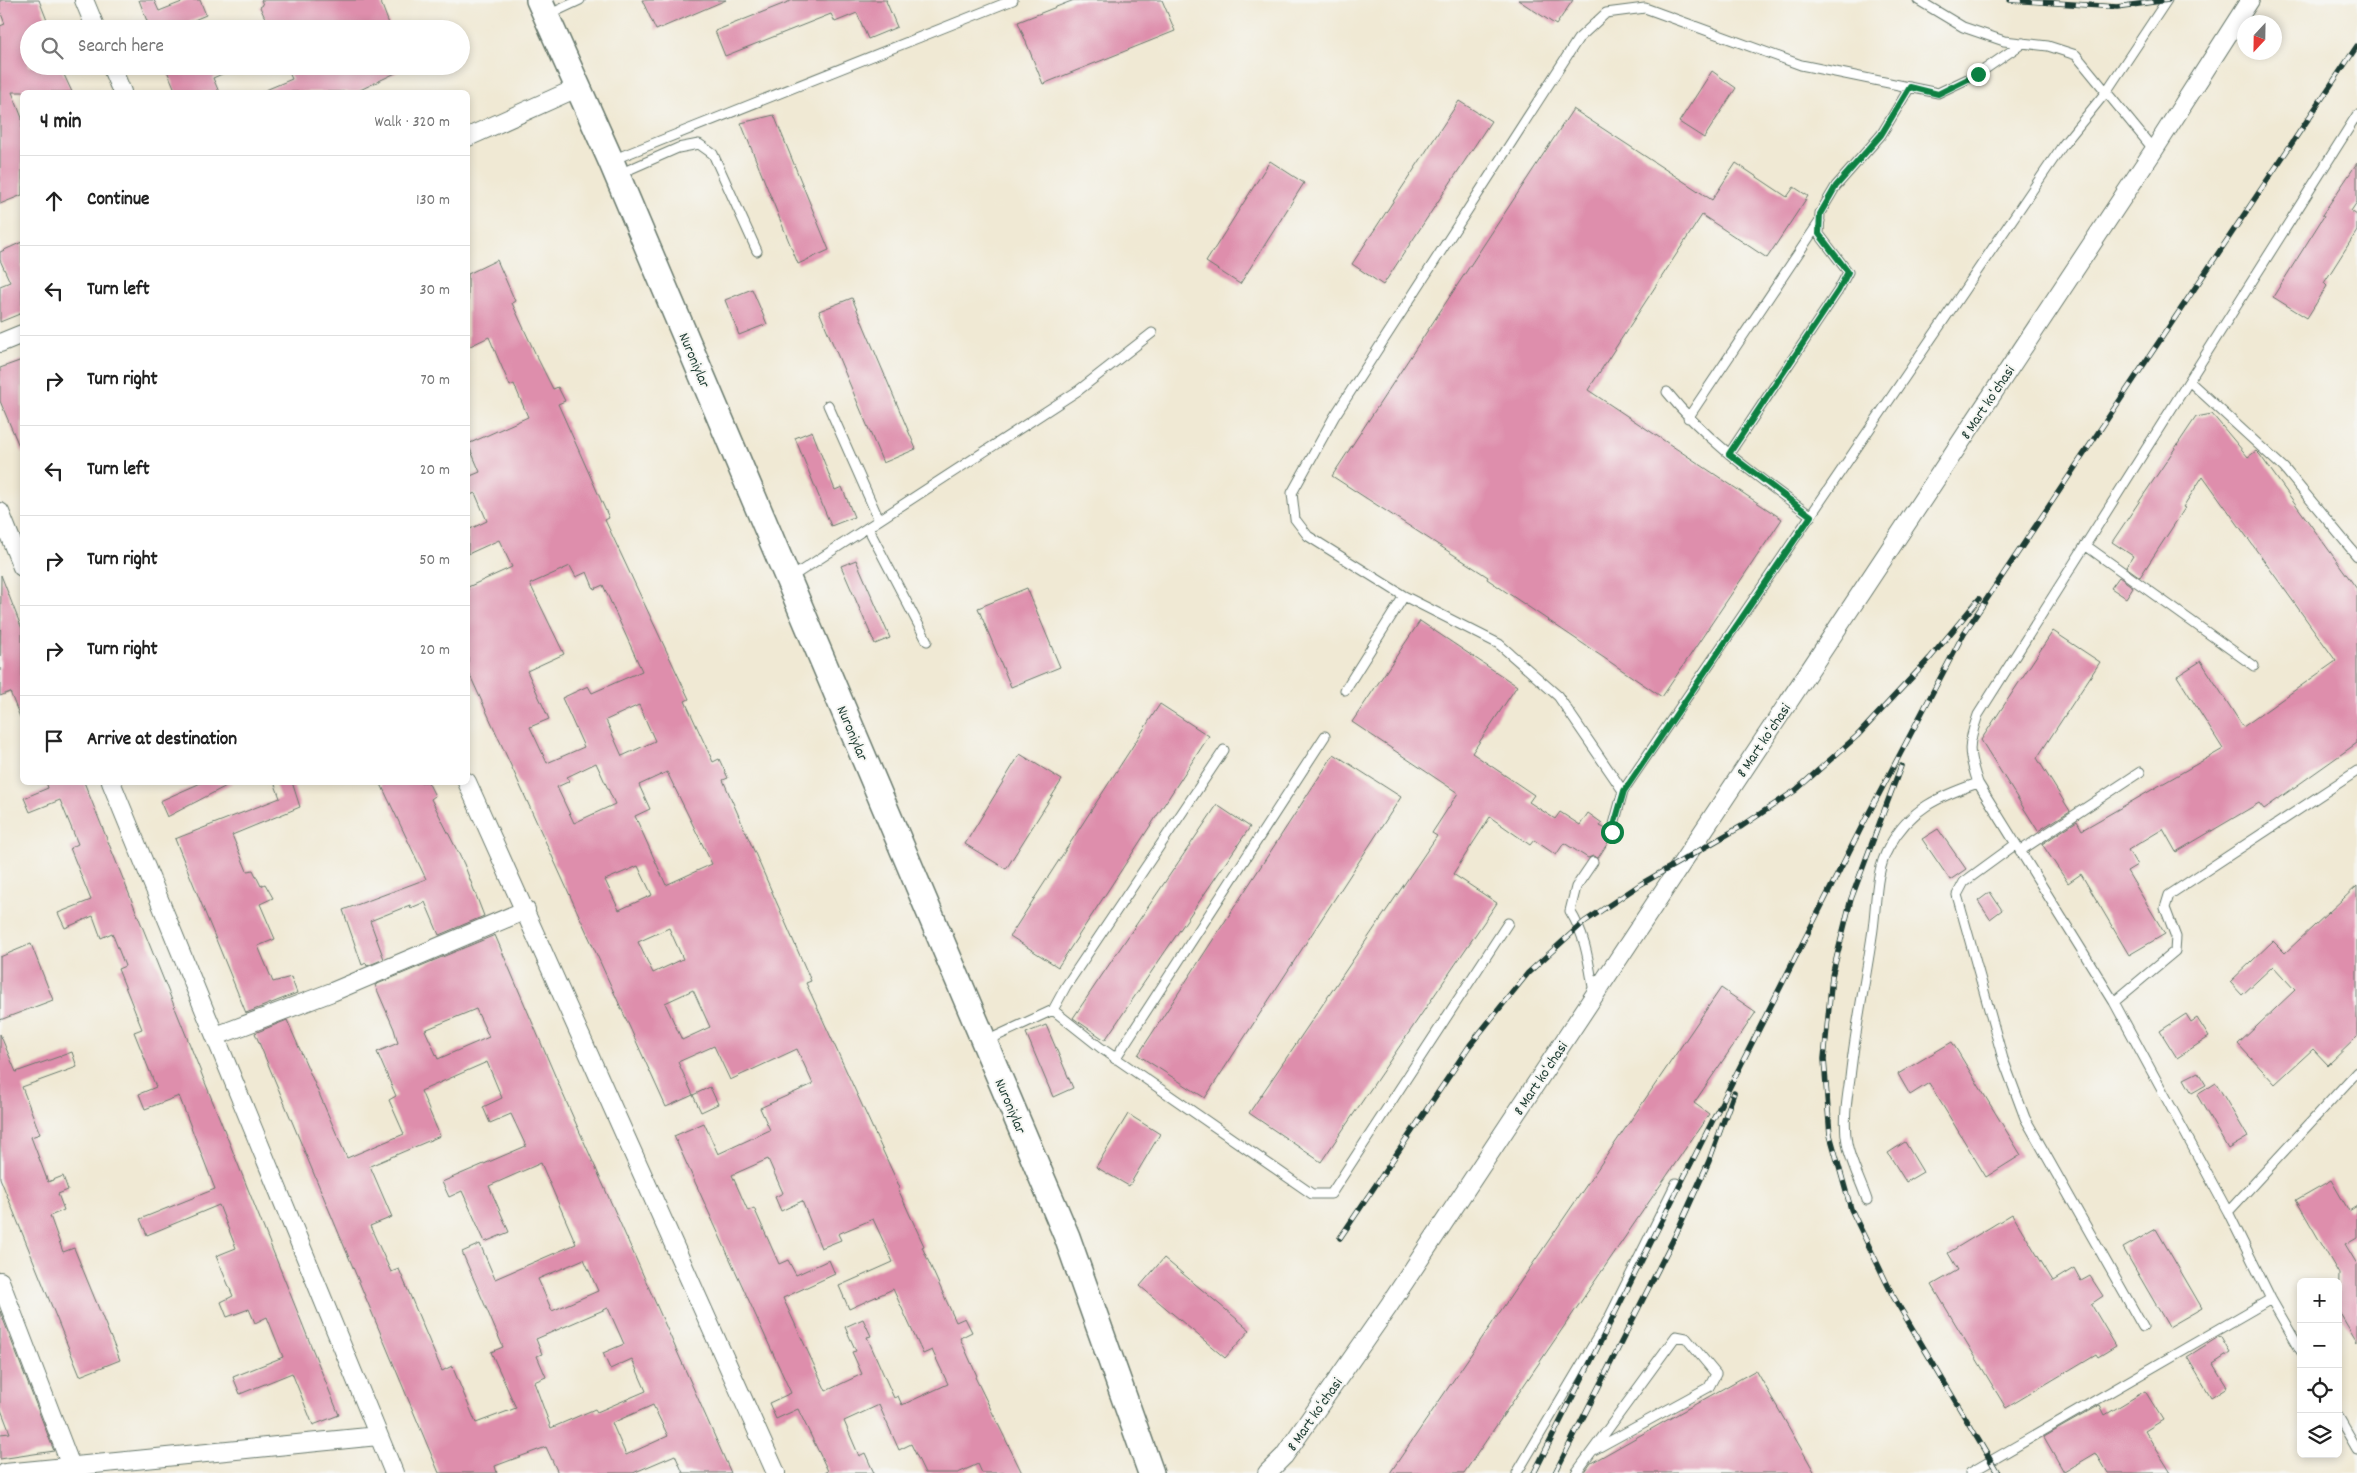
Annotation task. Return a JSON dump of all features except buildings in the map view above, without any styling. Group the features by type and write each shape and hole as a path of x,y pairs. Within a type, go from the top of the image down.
{"main road":[{"name":"Nuroniylar","path":"542,8 614,168 1067,1237 1151,1473"}],"street":[{"path":"84,0 92,20"},
{"name":"8 Mart koʻchasi","path":"1267,1473 1284,1456 1388,1307 2154,150 2250,0"},
{"path":"115,75 121,90"},
{"path":"470,137 577,88"},
{"path":"0,343 20,335"},
{"path":"0,512 20,562"},
{"path":"112,785 394,1473"},
{"path":"468,785 526,910 776,1473"},
{"path":"216,1036 332,992 526,910"},
{"path":"0,1281 71,1466"},
{"path":"5,1473 378,1436"}],"lane":[{"path":"542,8 580,0"},
{"path":"614,168 1014,0"},
{"path":"1918,0 1963,28 2004,41 2048,46 2076,55 2154,150"},
{"path":"1612,832 1624,791 2064,145 2106,92 2167,0"},
{"path":"1624,791 1558,696 1499,644 1404,596 1308,536 1295,519 1292,493 1334,417 1578,39 1606,13 1644,8 1801,64 1938,94 1978,74 2023,43"},
{"path":"1729,454 1838,291 1848,272 1819,234 1820,214 1836,186 1881,135 1910,87"},
{"path":"2297,1344 2271,1299 2228,1212 2114,1002 1978,783 1970,758 1969,738 1978,715 2357,115"},
{"path":"614,168 678,148 699,144 714,154 758,251"},
{"path":"1688,418 1820,220"},
{"path":"788,580 1079,390 1152,333"},
{"path":"2189,381 2284,468 2357,556"},
{"path":"1667,392 1688,418 1729,454 1811,516"},
{"path":"828,405 879,520"},
{"path":"868,528 926,641"},
{"path":"2085,545 2254,666"},
{"path":"1345,690 1404,596"},
{"path":"1116,1059 1325,736"},
{"path":"984,1042 1053,1010 1066,986 1224,750"},
{"path":"2114,1002 2175,952 2176,937 2165,908 2169,895 2357,771"},
{"path":"2140,772 1964,882 1957,895 2003,1059 2025,1118 2143,1327"},
{"path":"1867,1200 1847,1143 1847,1100 1856,1026 1872,936 1881,866 1889,846 1924,806 1940,796 1978,783"},
{"path":"1594,862 1576,887 1570,911 1579,925 1584,940 1594,997"},
{"path":"1053,1010 1116,1059 1312,1194 1331,1194 1508,923"},
{"path":"2228,1212 2357,1072"},
{"path":"1517,1473 1609,1318 1676,1183"},
{"path":"1970,1473 2271,1299"},
{"path":"1576,1473 1592,1451 1676,1336 1686,1338 1716,1374 1710,1387 1592,1451"},
{"path":"2342,1423 2357,1449"}],"railway":[{"path":"2010,0 2117,7 2168,0"},
{"path":"1534,1473 1861,828 1964,633 2357,46"},
{"path":"1340,1238 1470,1045 1528,973 1584,922 1641,884 1742,826 1796,790 1857,736 1930,658 1979,599"},
{"path":"1901,766 1851,899 1832,976 1824,1059 1830,1135 1851,1209 1893,1296 1998,1473"},
{"path":"1555,1473 1676,1234 1709,1161 1734,1093"}],"route":[{"path":"1612,832 1624,791 1811,516 1729,454 1838,291 1848,272 1819,234 1820,214 1836,186 1881,135 1910,87 1938,94 1978,74"}]}
